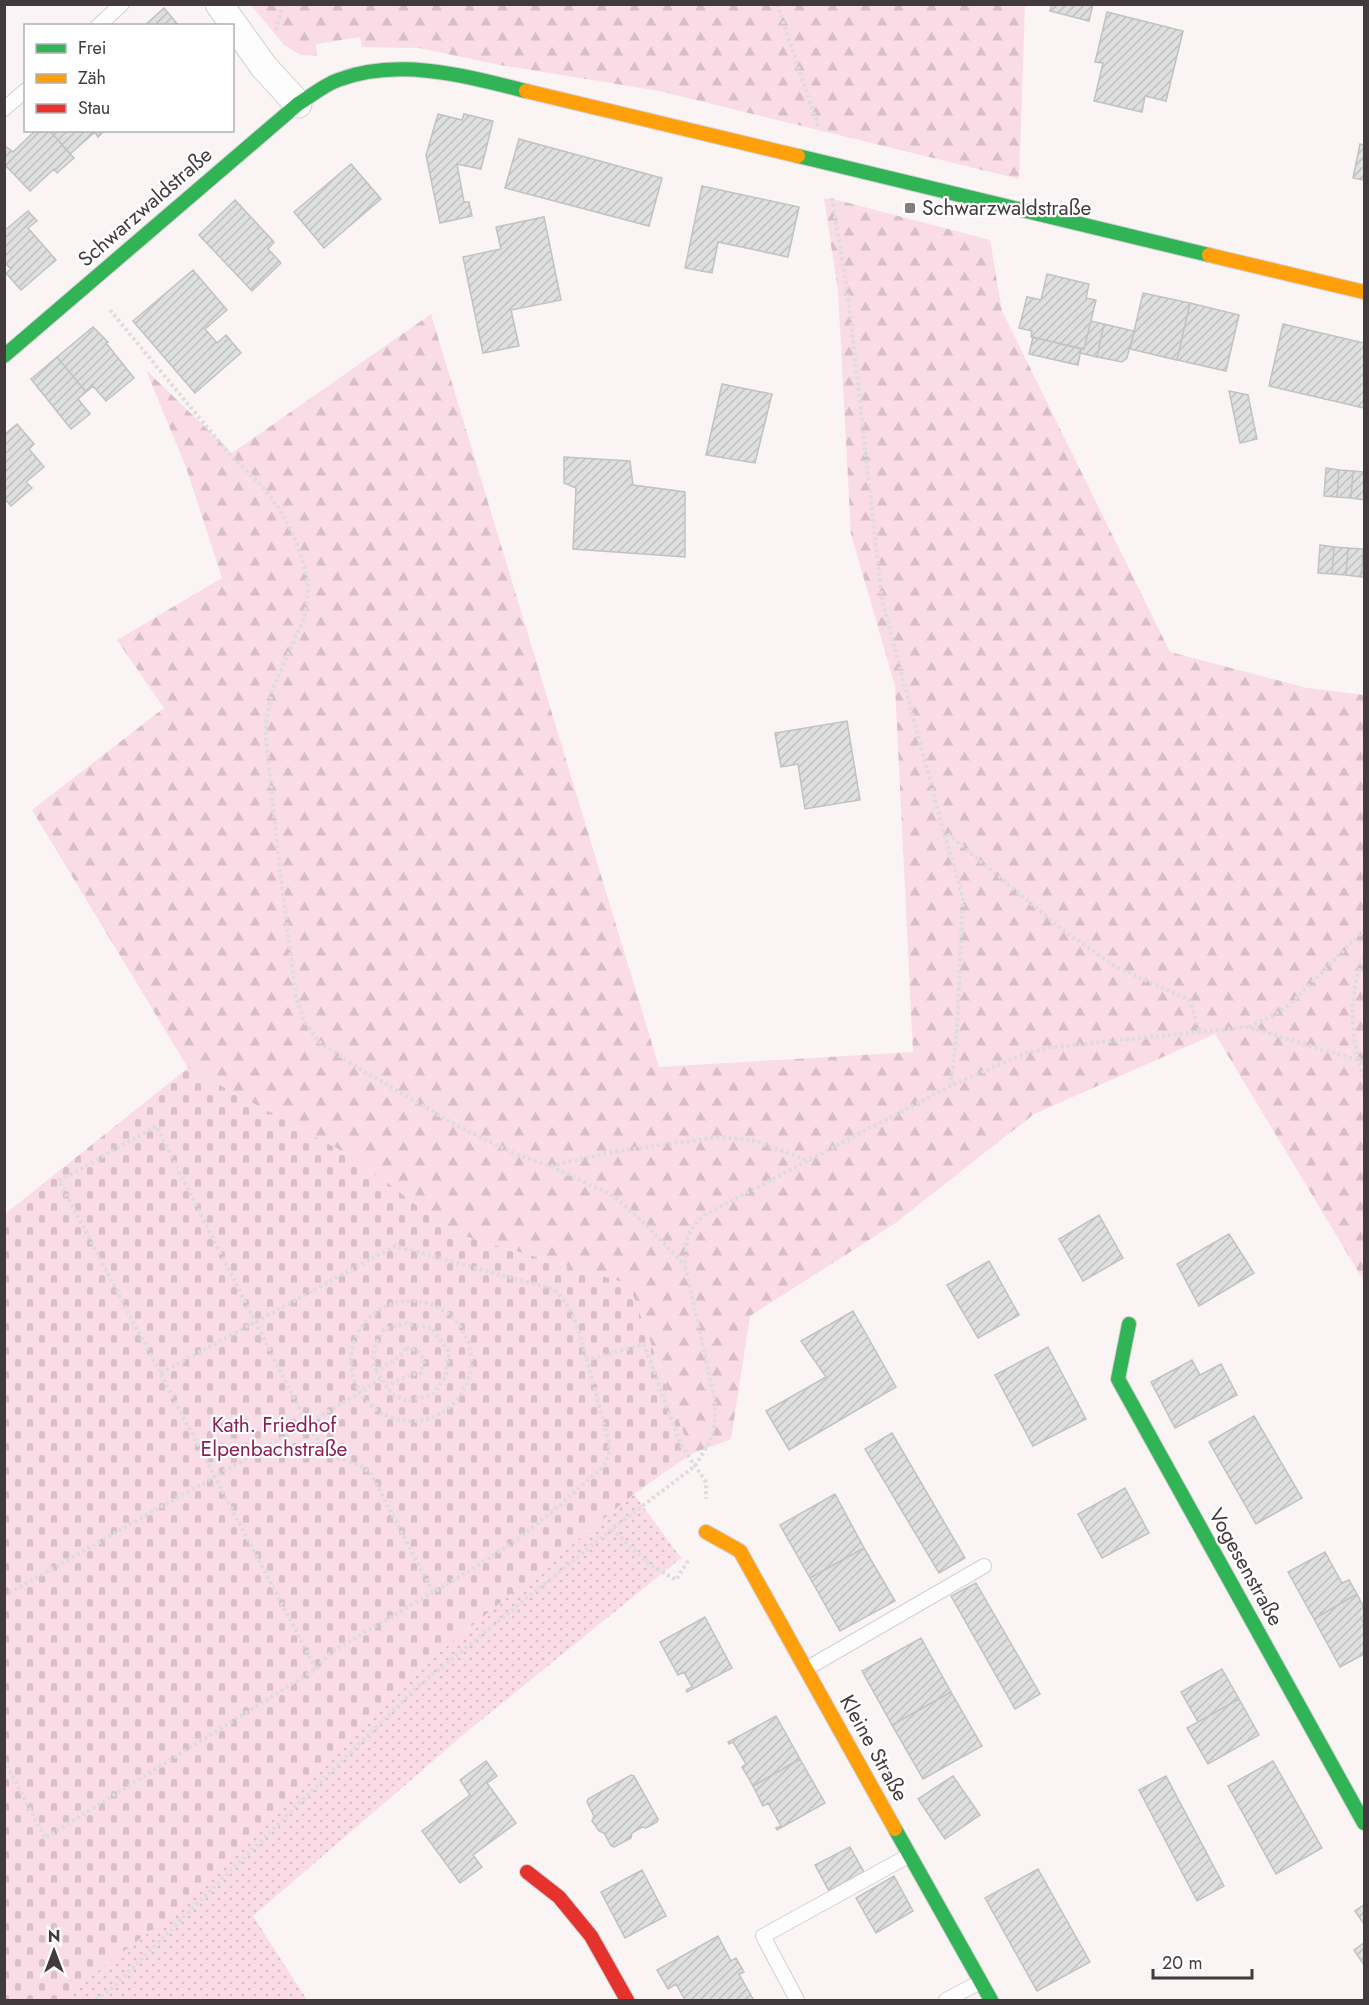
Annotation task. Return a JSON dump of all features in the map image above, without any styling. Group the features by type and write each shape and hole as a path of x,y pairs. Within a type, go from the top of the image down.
{"street":[{"path":"219,4 233,24"},
{"path":"234,25 264,67 298,104"},
{"name":"Schwarzwaldstraße","path":"10,344 89,284 298,104 337,80 367,72 396,68 434,72 556,98 1365,292"},
{"name":"Vogesenstraße","path":"1129,1324 1118,1379 1365,1823"},
{"name":"Kleine Straße","path":"706,1532 740,1551 991,2001"},
{"path":"527,1872 559,1897 591,1936 627,2001"}],"lane":[{"path":"100,24 122,4"},
{"path":"4,109 24,92"},
{"path":"806,1669 984,1566"},
{"path":"797,2001 763,1936 910,1855"},
{"path":"946,2001 980,1982"}],"path":[{"path":"777,4 814,110 824,147 849,304 882,600 963,898 957,1030 950,1086"},
{"path":"89,284 231,456 264,488 292,531 301,556 308,583 306,610 272,690 265,729 293,975 296,997 303,1019 318,1041 347,1061 452,1123 513,1153 550,1166 614,1196 685,1265"},
{"path":"943,830 1064,931 1115,966 1189,1000 1200,1032"},
{"path":"1248,1028 1289,1005 1365,930"},
{"path":"1365,957 1358,972 1352,1017 1365,1078"},
{"path":"96,2001 111,1989 415,1689 612,1529 695,1466 709,1443 715,1424 715,1401 685,1265 687,1242 693,1225 706,1214 950,1086 1026,1053 1054,1047 1248,1028 1362,1062"},
{"path":"316,1669 59,1181 156,1126 307,1424 328,1454 363,1467 371,1474 434,1594"},
{"path":"550,1166 612,1152 718,1137 751,1140 810,1161"},
{"path":"4,1760 45,1838 316,1669 331,1652 434,1594 512,1543 603,1467 609,1455 609,1443 571,1308 553,1289 395,1246 161,1372"},
{"path":"403,1301 424,1301 442,1309 458,1322 468,1340 472,1359 469,1378 460,1396 446,1410 429,1419 409,1422 390,1418 372,1408 359,1394 351,1375 350,1354 356,1335 367,1318 384,1306 403,1301"},
{"path":"406,1323 432,1328 449,1352 446,1376 432,1395 407,1401 394,1395 380,1378 372,1360 373,1348 384,1329 406,1323"},
{"path":"587,1360 644,1344 681,1445 706,1482"},
{"path":"376,1371 400,1356 406,1348 417,1350 424,1360 421,1372 386,1386"},
{"path":"4,1596 359,1394 380,1378"},
{"path":"612,1529 649,1564 676,1580 706,1532"}],"green space":[{"path":"251,5 1025,5 1019,179 659,91 500,65 419,48 362,47 360,37 316,44 317,56 301,55 284,45"},
{"path":"824,198 990,240 1002,311 1170,652 1307,688 1364,695 1364,1281 1215,1034 1034,1114 894,1224 750,1316 731,1439 691,1454 629,1284 450,1232 360,1161 188,1068 32,810 164,708 117,640 222,578 187,470 146,370 232,453 431,314 659,1067 913,1052 895,686 851,534 838,291"},
{"name":"Kath. Friedhof Elpenbachstraße","path":"188,1068 360,1161 450,1232 629,1284 691,1454 634,1494 407,1679 169,1917 60,2000 5,2000 5,1214"},
{"path":"634,1494 681,1558 469,1730 253,1916 307,2000 60,2000 169,1917 407,1679"}],"building":[{"path":"1052,4 1093,4 1089,21 1050,11"},
{"path":"164,8 177,24 146,24"},
{"path":"1107,12 1183,31 1166,101 1145,96 1142,112 1094,101 1103,63 1095,62"},
{"path":"438,114 462,120 464,114 493,121 481,169 457,164 464,202 469,202 472,216 440,223 426,155"},
{"path":"34,132 51,132 74,158 57,173 54,169 30,191 4,164 4,145 13,152"},
{"path":"51,132 95,132 70,154"},
{"path":"519,139 662,178 649,226 505,188"},
{"path":"1360,144 1364,145 1364,180 1353,178"},
{"path":"351,164 381,199 324,248 294,212"},
{"path":"702,186 799,207 788,257 718,242 712,273 685,268"},
{"path":"235,200 274,242 268,249 281,263 252,291 199,235"},
{"path":"28,211 37,221 28,228 56,260 21,290 6,273 11,269 4,262 4,231"},
{"path":"544,217 561,300 511,310 519,346 483,353 463,257 501,249 496,227"},
{"path":"193,270 227,310 205,329 217,343 226,335 241,353 195,393 133,321"},
{"path":"1047,274 1089,284 1086,298 1096,300 1084,349 1031,337 1032,331 1019,328 1027,297 1041,300"},
{"path":"1143,293 1190,303 1177,360 1130,349"},
{"path":"1190,303 1239,315 1226,371 1177,360"},
{"path":"1091,321 1104,324 1097,357 1080,353 1081,349 1084,349"},
{"path":"1104,324 1134,331 1127,358 1122,362 1097,357"},
{"path":"1283,324 1364,343 1364,408 1269,386"},
{"path":"93,327 108,342 106,343 134,378 106,401 93,386 86,392 57,357"},
{"path":"1033,337 1081,349 1078,365 1029,354"},
{"path":"57,357 86,392 78,399 90,414 71,429 31,379"},
{"path":"722,384 772,394 755,463 706,455"},
{"path":"1229,391 1248,395 1257,439 1240,443"},
{"path":"17,424 34,444 29,449 44,467 26,482 32,488 11,506 4,498 4,435"},
{"path":"564,457 630,461 633,485 685,492 685,557 573,549 576,488 564,483"},
{"path":"1326,468 1339,470 1337,497 1324,496"},
{"path":"1339,470 1353,471 1351,498 1337,497"},
{"path":"1353,471 1364,472 1364,500 1351,498"},
{"path":"1320,545 1334,547 1332,574 1318,573"},
{"path":"1334,547 1348,548 1346,575 1332,574"},
{"path":"1348,548 1363,549 1361,577 1346,575"},
{"path":"1363,549 1364,577 1361,577"},
{"path":"847,721 860,800 805,809 798,764 781,767 775,733"},
{"path":"1099,1215 1123,1258 1083,1281 1059,1239"},
{"path":"1229,1234 1254,1273 1199,1306 1177,1264"},
{"path":"989,1261 1019,1315 978,1338 947,1285"},
{"path":"853,1311 896,1387 789,1450 766,1411 826,1377 801,1341"},
{"path":"1048,1347 1086,1419 1033,1446 995,1375"},
{"path":"1192,1360 1200,1375 1221,1364 1237,1395 1175,1428 1151,1382"},
{"path":"1254,1416 1302,1498 1256,1524 1209,1442"},
{"path":"892,1433 965,1558 939,1573 865,1449"},
{"path":"1125,1488 1149,1533 1102,1558 1078,1514"},
{"path":"835,1494 864,1548 810,1578 780,1525"},
{"path":"864,1548 895,1601 840,1631 810,1578"},
{"path":"1325,1552 1342,1583 1349,1580 1357,1594 1314,1619 1288,1572"},
{"path":"976,1583 1040,1694 1015,1709 951,1596"},
{"path":"1357,1594 1364,1608 1364,1615 1361,1617 1364,1624 1364,1654 1340,1667 1314,1619"},
{"path":"705,1617 732,1668 687,1692 686,1690 692,1687 684,1672 678,1675 660,1642"},
{"path":"921,1638 951,1692 892,1725 862,1671"},
{"path":"1222,1669 1239,1699 1198,1722 1181,1692"},
{"path":"951,1692 982,1746 923,1779 892,1725"},
{"path":"1239,1699 1259,1735 1208,1764 1187,1728"},
{"path":"776,1716 800,1759 753,1786 742,1767 746,1764 733,1742 729,1744 728,1742"},
{"path":"800,1759 825,1803 777,1830 776,1828 781,1826 768,1803 763,1806 753,1786"},
{"path":"486,1761 497,1776 487,1783 516,1823 473,1855 482,1867 460,1883 422,1831 470,1795 460,1780"},
{"path":"1273,1761 1322,1848 1276,1874 1228,1786"},
{"path":"631,1775 634,1776 658,1819 646,1828 642,1827 632,1833 631,1838 614,1847 592,1821 594,1816 587,1802 588,1799"},
{"path":"953,1776 980,1815 945,1839 918,1799"},
{"path":"1166,1776 1224,1886 1197,1901 1139,1790"},
{"path":"850,1847 864,1872 829,1891 815,1865"},
{"path":"1038,1869 1090,1962 1037,1991 985,1898"},
{"path":"642,1870 666,1916 625,1938 601,1892"},
{"path":"894,1876 913,1911 876,1933 856,1898"},
{"path":"1364,1905 1364,1924 1355,1911"},
{"path":"718,1936 731,1961 736,1958 744,1972 739,1974 753,1999 685,2000 676,1984 668,1989 657,1970"},
{"path":"1364,1943 1364,1965 1354,1950"}],"traffic: fast":[{"path":"4,356 298,104 328,85 361,73 408,69 456,75 526,91"},
{"path":"798,156 1209,255"},
{"path":"1129,1324 1118,1379 1364,1823"},
{"path":"895,1829 991,2000"}],"traffic: slow":[{"path":"526,91 798,156"},
{"path":"1209,255 1364,292"},
{"path":"706,1532 740,1551 895,1829"}],"traffic: jam":[{"path":"527,1872 559,1897 591,1936 627,2000"}],"place":[{"name":"Schwarzwaldstraße","path":"910,208"}]}
